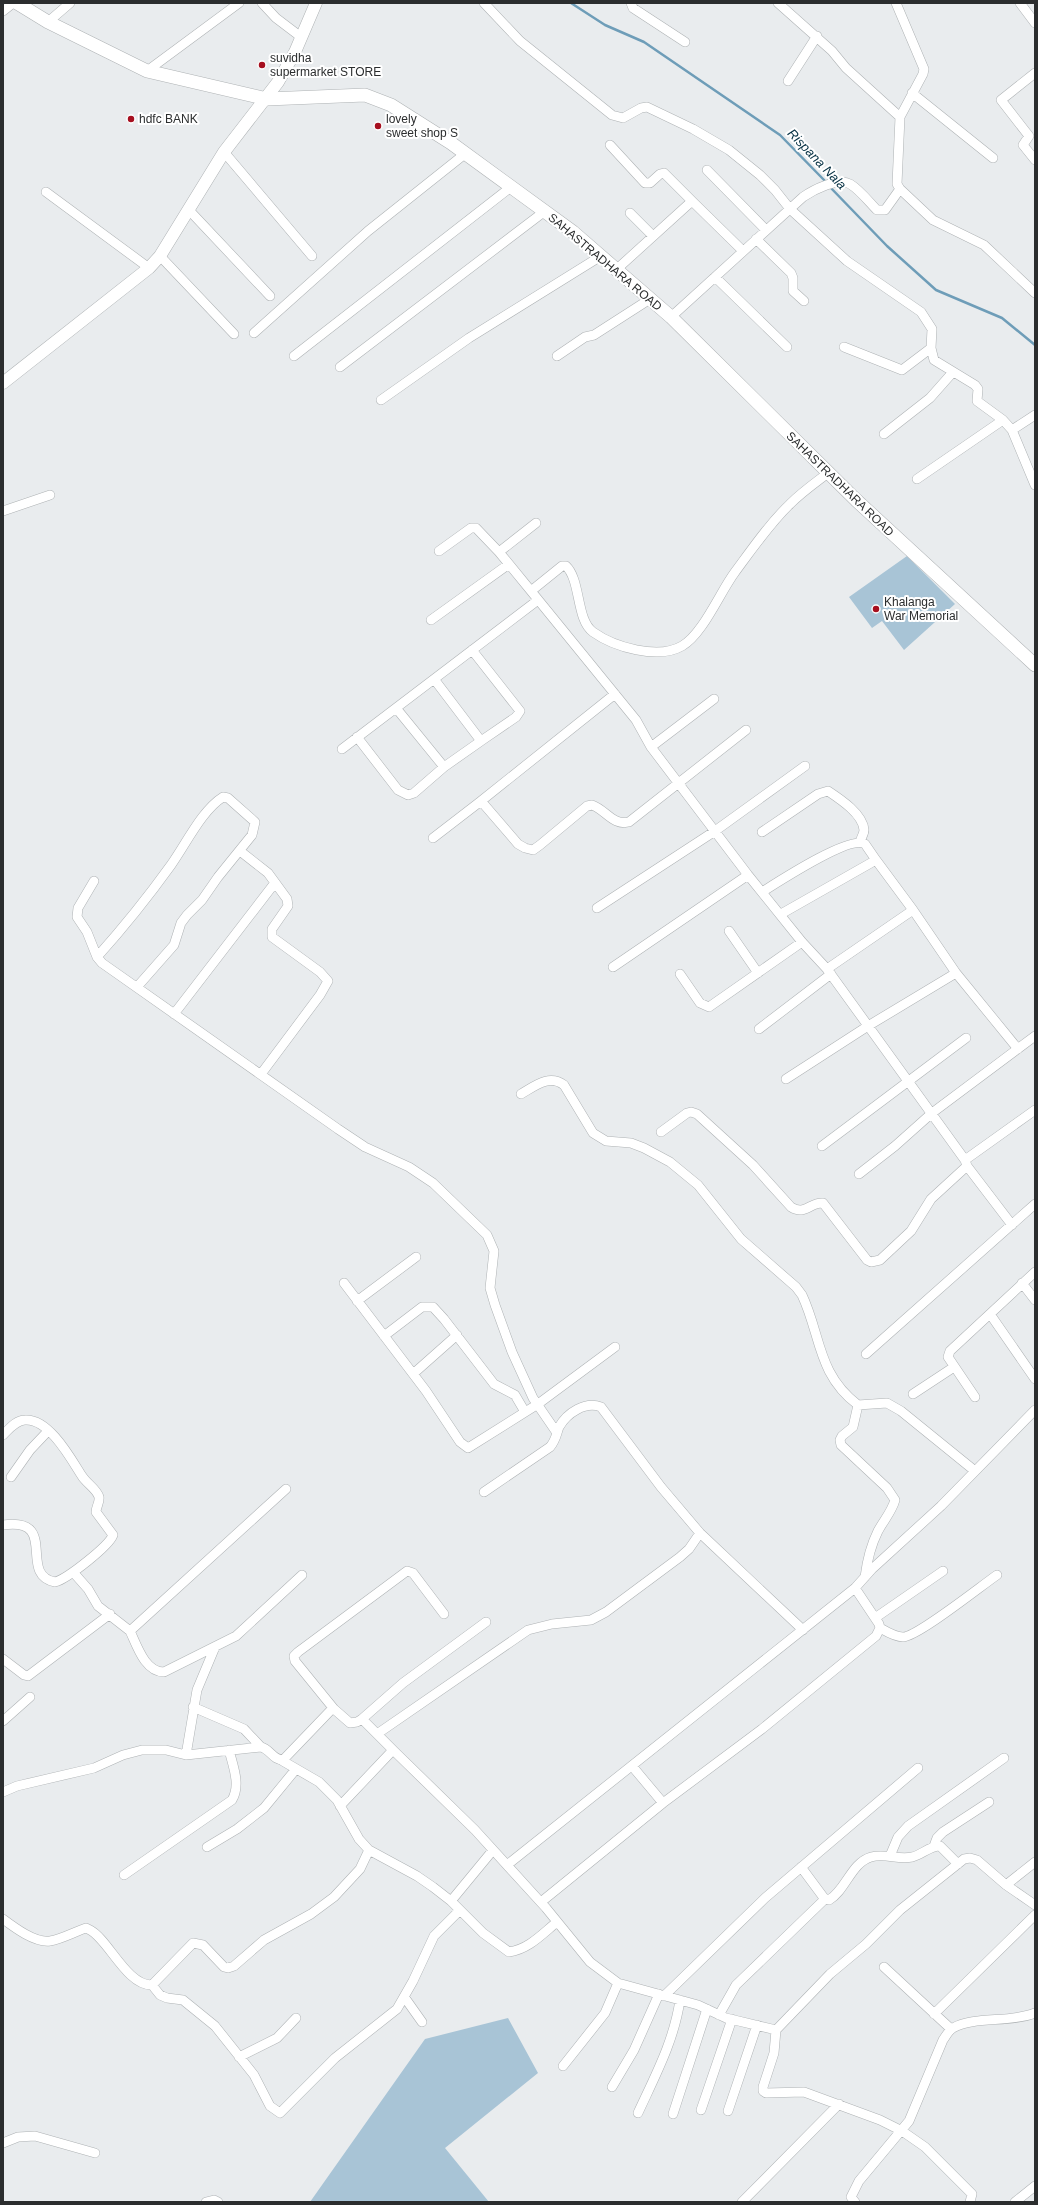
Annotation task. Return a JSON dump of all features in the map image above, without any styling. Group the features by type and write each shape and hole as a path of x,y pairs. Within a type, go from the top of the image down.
{"main road":[{"name":"SAHASTRADHARA ROAD","path":"17,3 48,22 147,72 267,99 365,94 374,97 406,114 466,153 545,211 602,256 671,317 828,473 1035,665"}],"street":[{"path":"3,11 13,3"},
{"path":"48,22 70,3"},
{"path":"147,72 239,3"},
{"path":"262,3 276,18 301,37"},
{"path":"3,383 149,268 160,256 224,152 267,99 289,63 316,3"},
{"path":"484,3 520,41 612,115 623,118 641,108 647,107 693,129 746,162 775,190 790,209 847,261 921,312 932,330 931,355 936,363 977,386 977,401 1003,420 1012,430 1035,485"},
{"path":"631,3 633,8 685,42"},
{"path":"778,3 817,36 846,68 900,117"},
{"path":"896,3 924,68 921,79 900,117 897,184 900,189 933,220 984,245 1035,293"},
{"path":"1024,4 1035,22"},
{"path":"788,82 817,36"},
{"path":"1035,73 1001,100 1029,136 1024,145 1035,160"},
{"path":"912,93 993,158"},
{"path":"610,145 646,183 650,184 660,174 664,173 743,251"},
{"path":"224,152 312,256"},
{"path":"254,333 368,231 466,153"},
{"path":"707,170 766,230"},
{"path":"671,317 803,197 819,187 845,182 853,186 877,210 881,211 885,210 900,189"},
{"path":"294,356 512,187"},
{"path":"46,192 149,268"},
{"path":"617,269 692,201"},
{"path":"188,209 270,296"},
{"path":"340,367 545,211"},
{"path":"630,213 653,236"},
{"path":"756,239 791,273 793,278 793,292 804,301"},
{"path":"160,256 234,334"},
{"path":"382,400 469,338 602,256"},
{"path":"715,277 787,347"},
{"path":"558,356 585,337 594,335 650,299"},
{"path":"844,347 902,370 931,348"},
{"path":"884,434 930,398 953,372"},
{"path":"1012,430 1035,415"},
{"path":"917,479 1003,420"},
{"path":"531,591 562,566 566,566 573,578 582,612 591,631 618,645 637,650 664,651 677,648 684,645 698,629 734,573 775,521 790,504 828,473"},
{"path":"3,511 50,495"},
{"path":"499,552 536,523"},
{"path":"439,551 471,528 476,528 499,552 636,720 651,747 714,831 802,942 829,972 1012,1225"},
{"path":"431,620 509,564"},
{"path":"342,749 538,600"},
{"path":"357,737 398,790 408,795 414,793 444,767 516,717 520,711 472,650"},
{"path":"434,679 481,741"},
{"path":"433,838 615,694"},
{"path":"651,747 714,699"},
{"path":"396,708 444,767"},
{"path":"481,801 518,844 533,850 587,806 596,806 615,821 623,823 629,822 746,730"},
{"path":"597,908 714,831 805,766"},
{"path":"762,832 818,794 828,791 853,811 862,823 864,829 860,842"},
{"path":"97,957 123,928 166,871 205,813 223,797 228,798 255,822 252,835 218,877 202,900 186,915 181,923 174,945 138,987"},
{"path":"762,892 815,859 860,842 865,844 956,973 1018,1049"},
{"path":"240,850 268,873 274,884 287,898 288,906 272,929 272,937 320,972 328,981 320,995 260,1074"},
{"path":"781,914 876,860"},
{"path":"613,968 748,875"},
{"path":"94,881 78,908 77,917 86,932 97,957 174,1014 365,1147 409,1167 433,1184 487,1235 494,1251 490,1288 495,1305 512,1352 538,1404 557,1433"},
{"path":"174,1014 274,884"},
{"path":"759,1029 829,972 913,910"},
{"path":"729,931 758,973"},
{"path":"680,974 700,1003 706,1007 802,942"},
{"path":"786,1079 868,1026 956,973"},
{"path":"859,1174 932,1113 1035,1036"},
{"path":"822,1146 966,1038"},
{"path":"521,1094 545,1081 558,1080 564,1085 593,1133 599,1139 631,1143 644,1148 670,1162 698,1185 741,1239 796,1287 802,1295 820,1354 832,1376 848,1398 858,1405 887,1403 901,1411 975,1471"},
{"path":"661,1132 686,1113 691,1112 697,1114 753,1165 791,1207 797,1211 823,1203 867,1260 871,1262 880,1260 902,1241 916,1224 931,1198 966,1163 1035,1110"},
{"path":"866,1354 1035,1204"},
{"path":"357,1301 416,1257"},
{"path":"975,1397 948,1357 950,1351 1035,1272"},
{"path":"344,1283 413,1374 460,1442 468,1448 538,1404 616,1347"},
{"path":"1022,1283 1035,1300"},
{"path":"384,1336 422,1307 430,1306 444,1319 494,1384 515,1395 525,1412"},
{"path":"990,1314 1035,1379"},
{"path":"413,1374 457,1335"},
{"path":"913,1394 954,1367"},
{"path":"484,1492 550,1447 562,1424 577,1410 591,1404 601,1407 661,1487 700,1532 802,1630"},
{"path":"858,1405 853,1427 842,1436 840,1440 841,1445 887,1488 895,1500 871,1549 867,1561 865,1577"},
{"path":"507,1865 855,1588 941,1506 1035,1410"},
{"path":"3,1435 18,1421 27,1419 40,1424 48,1431 63,1446 76,1463 82,1476 98,1494 99,1500 96,1512 113,1532 110,1540 73,1572 59,1581 51,1581 37,1567 36,1537 33,1532 18,1525 3,1525"},
{"path":"12,1477 30,1450 48,1431"},
{"path":"130,1632 286,1489"},
{"path":"377,1734 528,1630 552,1624 591,1620 606,1612 680,1557 689,1549 700,1532"},
{"path":"444,1614 413,1573 407,1571 298,1652 294,1656 295,1661 334,1709 350,1722 357,1722 403,1683 486,1622"},
{"path":"875,1618 942,1571"},
{"path":"73,1572 88,1589 98,1606 110,1614 130,1632 142,1656 148,1664 159,1672 164,1672 236,1636 302,1575"},
{"path":"855,1588 880,1628 894,1635 904,1637 921,1628 996,1575"},
{"path":"3,1659 24,1675 28,1676 110,1614"},
{"path":"541,1902 662,1803 762,1729 871,1641 879,1633 880,1628"},
{"path":"186,1755 197,1690 215,1647"},
{"path":"3,1721 30,1697"},
{"path":"193,1707 244,1728 261,1747 319,1782 340,1806 359,1839 369,1850 417,1876 451,1901 483,1933 509,1952 520,1950 557,1922"},
{"path":"281,1760 331,1710 334,1709"},
{"path":"362,1719 493,1850 541,1902 590,1962 618,1983 680,2000 732,2019 776,2030"},
{"path":"3,1792 17,1786 94,1768 123,1755 142,1750 166,1750 186,1755 261,1747"},
{"path":"124,1875 232,1800 236,1793 237,1785 229,1750"},
{"path":"340,1806 393,1750"},
{"path":"890,1856 898,1837 908,1826 1004,1758"},
{"path":"632,1766 662,1803"},
{"path":"612,2087 634,2050 662,1995 719,1940 918,1768"},
{"path":"207,1847 237,1829 264,1808 296,1769"},
{"path":"934,1846 937,1838 943,1832 989,1802"},
{"path":"719,2015 736,1985 825,1899 829,1900 834,1897 865,1859 873,1856 913,1857 934,1846 940,1846 958,1864"},
{"path":"152,1985 193,1943 202,1945 224,1967 228,1968 234,1966 264,1940 311,1914 334,1897 360,1869 369,1850"},
{"path":"451,1901 493,1850"},
{"path":"974,2200 925,2147 902,2131 839,2104 804,2092 764,2092 763,2087 776,2041 776,2030 830,1974 866,1944 900,1910 958,1864 970,1858 978,1860 1006,1885 1035,1904"},
{"path":"1006,1885 1035,1862"},
{"path":"802,1867 825,1899"},
{"path":"3,1919 14,1927 45,1941 52,1941 86,1928 90,1930 127,1970 143,1983 152,1985 160,1995 166,1998 183,2000 215,2026 254,2075 270,2106 280,2113 336,2058 389,2017 405,1998 434,1936 460,1910"},
{"path":"934,2014 1035,1915"},
{"path":"884,1967 951,2029"},
{"path":"563,2066 605,2013 618,1983"},
{"path":"405,1998 422,2022"},
{"path":"638,2113 668,2049 678,2017 680,2000"},
{"path":"673,2114 707,2010"},
{"path":"854,2202 851,2197 859,2181 902,2131 917,2104 943,2040 951,2029 966,2024 1016,2019 1035,2013"},
{"path":"239,2057 277,2038 296,2018"},
{"path":"702,2110 732,2019"},
{"path":"728,2111 757,2026"},
{"path":"742,2202 839,2104"},
{"path":"3,2143 18,2137 35,2136 95,2153"},
{"path":"1015,2202 1035,2186"},
{"path":"206,2202 214,2200 218,2202"}],"shaded area":[{"path":"907,556 955,604 904,650 882,621 872,628 849,597"},
{"path":"508,2018 538,2073 445,2148 489,2202 310,2202 425,2039"}],"waterway":[{"name":"Rispana Nala","path":"571,3 605,25 644,42 780,135 826,182"},
{"name":"Rispana Nala","path":"829,186 887,246 936,290 1002,318 1035,345"}],"place":[{"name":"suvidha supermarket STORE","path":"262,65"},
{"name":"hdfc BANK","path":"131,119"},
{"name":"lovely sweet shop S","path":"378,126"},
{"name":"Khalanga War Memorial","path":"876,609"}]}
